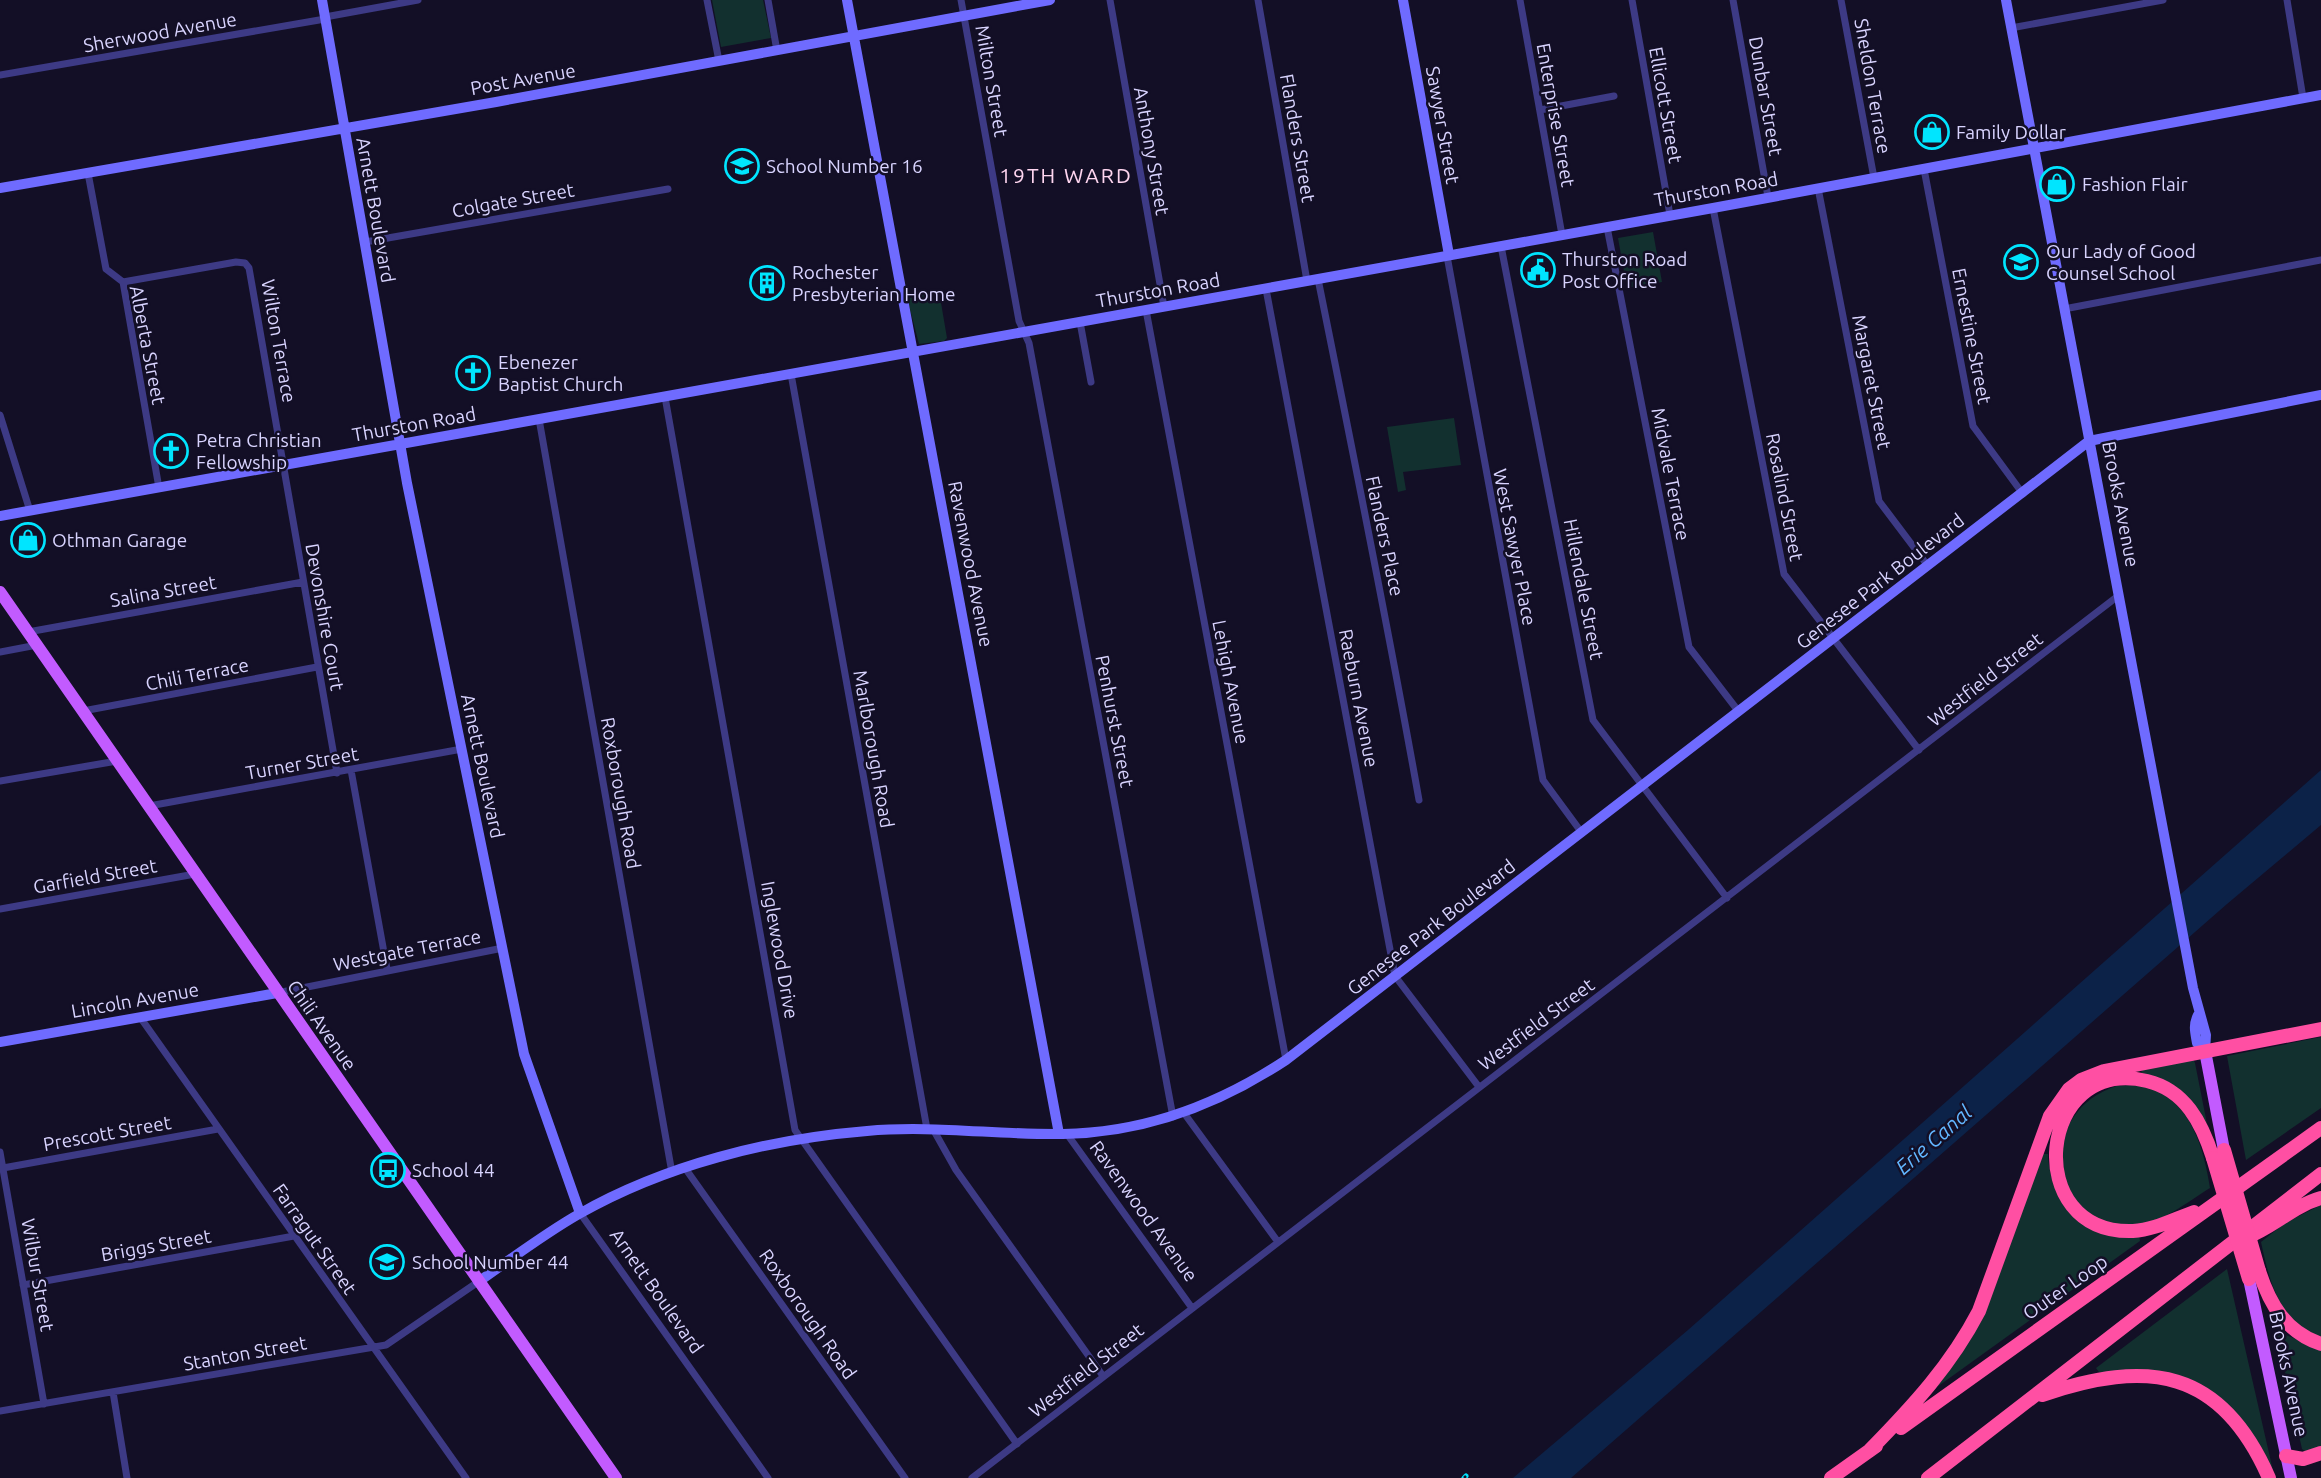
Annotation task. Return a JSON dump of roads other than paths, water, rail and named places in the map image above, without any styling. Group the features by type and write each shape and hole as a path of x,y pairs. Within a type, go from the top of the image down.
{"highway":[{"path":"1870,1450 1920,1398 1963,1342 1979,1311 2050,1116 2059,1100 2081,1080 2104,1071 2321,1029"},
{"path":"2215,1204 2145,1229 2108,1227 2084,1215 2067,1197 2055,1172 2054,1145 2063,1120 2076,1100 2104,1083 2137,1079 2160,1085 2185,1102 2219,1154 2254,1275 2279,1315 2297,1332 2321,1344"},
{"name":"Outer Loop","path":"1832,1478 2321,1128"},
{"path":"1928,1478 2321,1174"},
{"path":"2231,1244 2263,1231 2295,1209 2321,1198"},
{"path":"2031,1399 2108,1377 2143,1375 2171,1380 2206,1395 2240,1423 2269,1478"},
{"path":"2286,1456 2303,1459 2321,1453"}],"main road":[{"name":"Chili Avenue","path":"0,592 615,1478"},
{"name":"Brooks Avenue","path":"2205,1050 2219,1154"},
{"name":"Brooks Avenue","path":"2254,1275 2291,1478"}],"street":[{"name":"Arnett Boulevard","path":"322,0 400,443 531,1080 580,1213 768,1478"},
{"name":"Sherwood Avenue","path":"0,75 418,0"},
{"path":"707,0 719,61"},
{"path":"768,0 777,51"},
{"name":"Ravenwood Avenue","path":"847,0 1063,1134 1192,1308"},
{"name":"Milton Street","path":"961,0 1019,321 1024,332"},
{"name":"Post Avenue","path":"0,188 344,129 1050,0"},
{"name":"Anthony Street","path":"1110,0 1164,307"},
{"name":"Flanders Street","path":"1258,0 1313,280"},
{"name":"Sawyer Street","path":"1403,0 1448,256"},
{"name":"Enterprise Street","path":"1520,0 1562,235"},
{"name":"Ellicott Street","path":"1632,0 1670,215"},
{"name":"Dunbar Street","path":"1733,0 1768,197"},
{"name":"Sheldon Terrace","path":"1841,0 1874,177"},
{"name":"Brooks Avenue","path":"2006,0 2198,1014 2206,1035 2205,1050"},
{"path":"2011,28 2163,0"},
{"path":"2287,0 2303,98"},
{"name":"Thurston Road","path":"0,516 1713,208 2321,95"},
{"path":"1540,110 1614,96"},
{"name":"Ernestine Street","path":"1924,169 1973,426 2023,494"},
{"name":"Alberta Street","path":"88,173 106,269 122,282 159,488"},
{"name":"Margaret Street","path":"1818,188 1879,501 1928,566"},
{"name":"Colgate Street","path":"365,242 668,189"},
{"name":"Rosalind Street","path":"1713,208 1784,574 1919,750"},
{"name":"Midvale Terrace","path":"1607,227 1689,648 1739,712"},
{"name":"Hillendale Street","path":"1501,246 1593,720 1727,898"},
{"name":"West Sawyer Place","path":"1448,256 1543,780 1582,833"},
{"path":"2064,309 2321,260"},
{"name":"Wilton Terrace","path":"122,282 236,262 247,265 284,466"},
{"name":"Flanders Place","path":"1313,280 1385,612 1419,800"},
{"name":"Raeburn Avenue","path":"1266,289 1395,976 1479,1087"},
{"name":"Lehigh Avenue","path":"1146,310 1286,1060"},
{"path":"1080,322 1091,382"},
{"name":"Penhurst Street","path":"1024,332 1032,357 1179,1115 1278,1242"},
{"name":"Marlborough Road","path":"791,374 930,1129 1103,1376"},
{"name":"Genesee Park Boulevard","path":"478,1282 580,1213 685,1168 800,1139 869,1130 930,1129 1063,1134 1126,1128 1179,1115 1238,1089 1286,1060 1833,641 2089,441 2321,395"},
{"name":"Inglewood Drive","path":"664,397 795,1129 1017,1444"},
{"path":"0,415 30,511"},
{"name":"Roxborough Road","path":"539,419 672,1173"},
{"name":"Devonshire Court","path":"284,466 337,773"},
{"name":"Salina Street","path":"28,632 303,582"},
{"name":"Westfield Street","path":"972,1478 2118,596"},
{"path":"0,652 37,645"},
{"name":"Chili Terrace","path":"83,711 317,667"},
{"name":"Turner Street","path":"148,806 462,749"},
{"path":"0,781 117,761"},
{"path":"351,770 387,969"},
{"name":"Garfield Street","path":"0,909 195,874"},
{"name":"Westgate Terrace","path":"277,993 503,948"},
{"name":"Lincoln Avenue","path":"0,1042 277,993"},
{"name":"Farragut Street","path":"140,1017 466,1478"},
{"name":"Prescott Street","path":"3,1168 218,1129"},
{"name":"Wilbur Street","path":"0,1152 44,1404"},
{"name":"Roxborough Road","path":"685,1168 905,1478"},
{"name":"Briggs Street","path":"23,1285 294,1236"},
{"name":"Stanton Street","path":"0,1411 391,1343 478,1282"},
{"path":"113,1392 127,1478"}],"water":[{"name":"Erie Canal","path":"2321,770 2321,825 2227,904 1571,1478 1513,1478 1688,1330"}],"place":[{"name":"Family Dollar","path":"1932,132"},
{"name":"School Number 16","path":"742,166"},
{"name":"Fashion Flair","path":"2057,184"},
{"name":"Our Lady of Good Counsel School","path":"2021,262"},
{"name":"Thurston Road Post Office","path":"1538,270"},
{"name":"Rochester Presbyterian Home","path":"767,283"},
{"name":"Ebenezer Baptist Church","path":"473,373"},
{"name":"Petra Christian Fellowship","path":"171,451"},
{"name":"Othman Garage","path":"28,540"},
{"name":"School 44","path":"388,1170"},
{"name":"School Number 44","path":"387,1262"}],"district":[{"name":"19TH WARD","path":"1066,176"}]}
